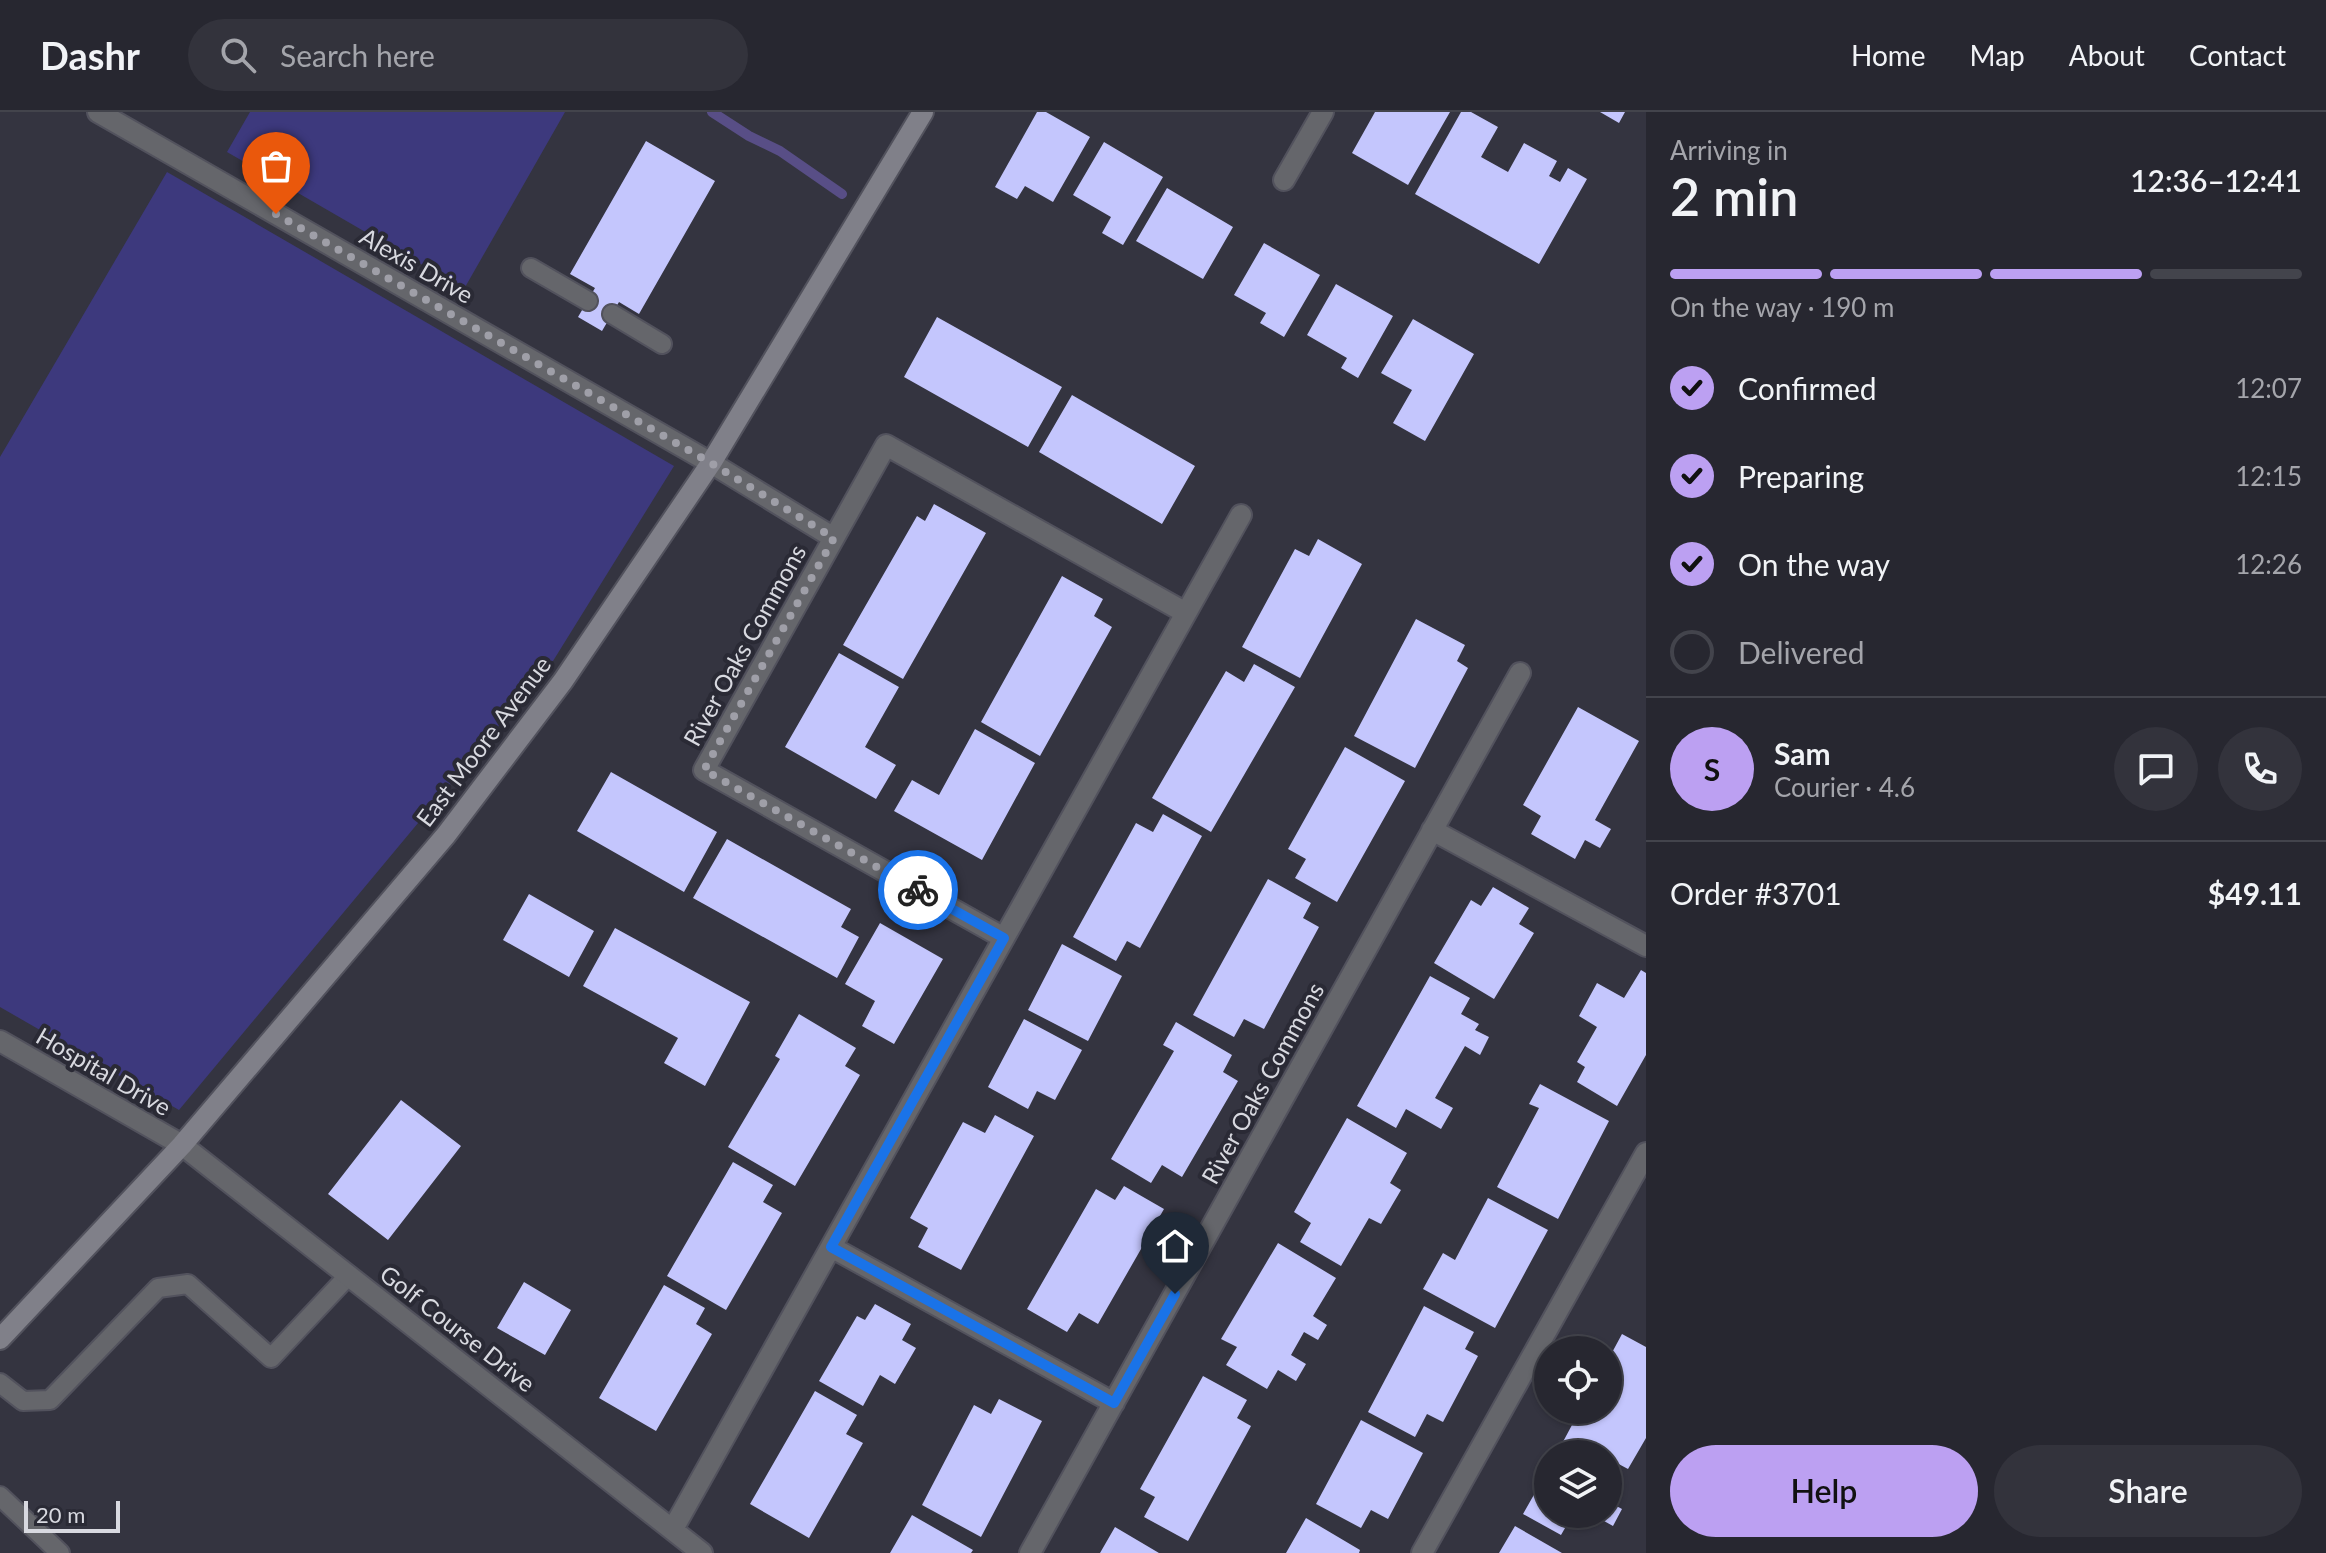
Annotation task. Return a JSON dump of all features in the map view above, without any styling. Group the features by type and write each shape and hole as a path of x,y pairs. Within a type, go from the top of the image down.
{"street":[{"name":"Alexis Drive","path":"98,112 711,463"},
{"path":"1284,180 1323,112"},
{"name":"East Moore Avenue","path":"0,1339 182,1145 446,835 563,681 711,463 918,114"},
{"name":"River Oaks Commons","path":"1004,938 704,770 886,445 1186,613"},
{"name":"River Oaks Commons","path":"711,463 834,538"},
{"path":"673,1529 1241,515"},
{"name":"River Oaks Commons","path":"1030,1553 1520,673"},
{"path":"1432,830 1646,946"},
{"name":"Hospital Drive","path":"0,1041 182,1145"},
{"name":"Golf Course Drive","path":"182,1145 702,1553"},
{"path":"1422,1553 1646,1153"},
{"path":"831,1247 1114,1403"}],"lane":[{"path":"531,268 588,301"},
{"path":"612,314 662,344"},
{"path":"0,1383 23,1401 50,1400 158,1288 188,1284 271,1358 349,1275"},
{"path":"0,1496 60,1553"}],"shaded area":[{"path":"250,112 565,112 464,289 227,152"},
{"path":"167,172 674,466 553,661 179,1110 0,1007 0,457"}],"building":[{"path":"1037,112 1046,112 1090,137 1053,202 1025,186 1017,199 995,187"},
{"path":"1375,112 1450,112 1408,185 1352,153"},
{"path":"1461,112 1471,112 1498,127 1481,157 1508,172 1524,143 1557,161 1549,176 1560,182 1568,168 1587,179 1539,264 1415,194"},
{"path":"1600,112 1625,112 1619,123"},
{"path":"646,141 715,181 639,314 619,302 602,331 578,317 595,288 570,274"},
{"path":"1104,142 1163,177 1123,245 1102,233 1111,217 1073,195"},
{"path":"1167,188 1233,227 1203,279 1136,241"},
{"path":"1264,243 1320,275 1284,337 1260,323 1266,313 1234,295"},
{"path":"1336,284 1393,316 1358,378 1341,368 1347,358 1307,335"},
{"path":"937,317 1062,387 1028,447 904,377"},
{"path":"1413,319 1474,354 1425,441 1393,423 1412,390 1381,373"},
{"path":"1072,395 1195,466 1162,524 1039,452"},
{"path":"934,504 986,533 903,679 843,645 917,516 925,521"},
{"path":"1318,539 1362,564 1300,678 1242,647 1295,549 1309,556"},
{"path":"1062,576 1103,599 1094,616 1112,627 1040,756 981,722"},
{"path":"1416,619 1465,645 1457,661 1468,668 1415,768 1354,736"},
{"path":"839,653 899,687 865,747 896,765 876,799 785,747"},
{"path":"1254,664 1295,687 1211,832 1152,798 1226,671 1244,682"},
{"path":"1578,707 1639,741 1595,820 1611,829 1600,848 1585,840 1575,859 1531,834 1541,816 1523,805"},
{"path":"975,729 1035,763 982,860 894,811 912,780 939,795"},
{"path":"1345,747 1405,781 1337,902 1295,878 1306,859 1288,849"},
{"path":"611,772 717,832 684,892 577,831"},
{"path":"1163,814 1202,836 1140,948 1127,941 1116,961 1073,937 1136,823 1153,832"},
{"path":"727,839 851,909 841,927 859,937 837,978 693,898"},
{"path":"1268,879 1311,903 1303,918 1319,927 1264,1029 1244,1019 1234,1037 1193,1015"},
{"path":"1493,887 1529,908 1519,924 1534,933 1494,999 1434,963 1471,900 1481,906"},
{"path":"529,894 594,931 569,977 503,940"},
{"path":"880,923 943,959 894,1044 862,1026 875,1001 845,984"},
{"path":"615,928 750,1002 705,1086 664,1063 678,1038 583,986"},
{"path":"1062,944 1122,976 1088,1041 1028,1010"},
{"path":"1641,970 1646,973 1646,1055 1617,1106 1577,1082 1585,1067 1577,1062 1597,1027 1579,1016 1597,983 1624,998"},
{"path":"1430,976 1470,998 1461,1014 1479,1024 1475,1030 1489,1037 1480,1055 1465,1046 1435,1098 1453,1108 1441,1129 1406,1109 1396,1128 1357,1106"},
{"path":"799,1014 856,1048 845,1066 860,1075 795,1186 728,1147 780,1059 775,1056"},
{"path":"1024,1019 1082,1050 1055,1100 1037,1091 1028,1109 988,1087"},
{"path":"1176,1022 1232,1055 1223,1072 1238,1081 1182,1177 1162,1165 1151,1183 1111,1159 1174,1051 1163,1045"},
{"path":"1540,1084 1609,1121 1558,1219 1497,1187 1539,1108 1529,1104"},
{"path":"401,1100 461,1146 388,1240 328,1194"},
{"path":"995,1115 1034,1136 961,1270 918,1247 928,1228 910,1218 963,1122 985,1133"},
{"path":"1347,1118 1407,1153 1390,1183 1401,1190 1381,1224 1369,1218 1341,1266 1300,1242 1311,1223 1294,1212"},
{"path":"733,1162 773,1185 763,1202 782,1213 726,1310 667,1276"},
{"path":"1124,1186 1164,1209 1098,1324 1079,1313 1067,1332 1027,1309 1096,1189 1115,1200"},
{"path":"1488,1198 1548,1230 1495,1328 1423,1289 1443,1253 1455,1260"},
{"path":"1278,1243 1336,1278 1313,1316 1327,1325 1318,1340 1304,1332 1291,1355 1306,1364 1296,1381 1278,1370 1267,1389 1226,1365 1237,1347 1221,1339"},
{"path":"524,1282 571,1310 545,1355 497,1328"},
{"path":"664,1285 705,1308 696,1324 712,1334 656,1431 599,1398"},
{"path":"875,1304 911,1324 902,1340 916,1348 895,1384 880,1375 863,1406 819,1381 857,1316 865,1320"},
{"path":"1424,1306 1474,1332 1465,1349 1478,1356 1443,1422 1427,1414 1415,1437 1368,1412"},
{"path":"1621,1336 1646,1347 1646,1438 1628,1469 1622,1466 1622,1440 1564,1440 1573,1424 1622,1424"},
{"path":"1203,1376 1247,1400 1237,1418 1251,1426 1188,1541 1144,1517 1155,1497 1140,1489"},
{"path":"815,1391 857,1415 846,1434 863,1443 809,1538 750,1504"},
{"path":"999,1399 1042,1421 981,1537 922,1505 974,1405 991,1414"},
{"path":"1361,1420 1423,1453 1388,1519 1371,1510 1361,1528 1316,1504"},
{"path":"1534,1495 1534,1520 1523,1514"},
{"path":"912,1515 973,1550 971,1553 890,1553"},
{"path":"1306,1518 1360,1550 1359,1553 1286,1553"},
{"path":"1515,1526 1562,1553 1499,1553"},
{"path":"1115,1527 1159,1553 1100,1553"},
{"path":"1548,1528 1565,1528 1561,1535"}],"waterway":[{"path":"712,112 749,136 780,151 842,194"}],"way so far":[{"path":"276,214 711,463 834,538 704,770 918,890"}],"route":[{"path":"918,890 1004,938 831,1247 1114,1403 1175,1294"}]}
